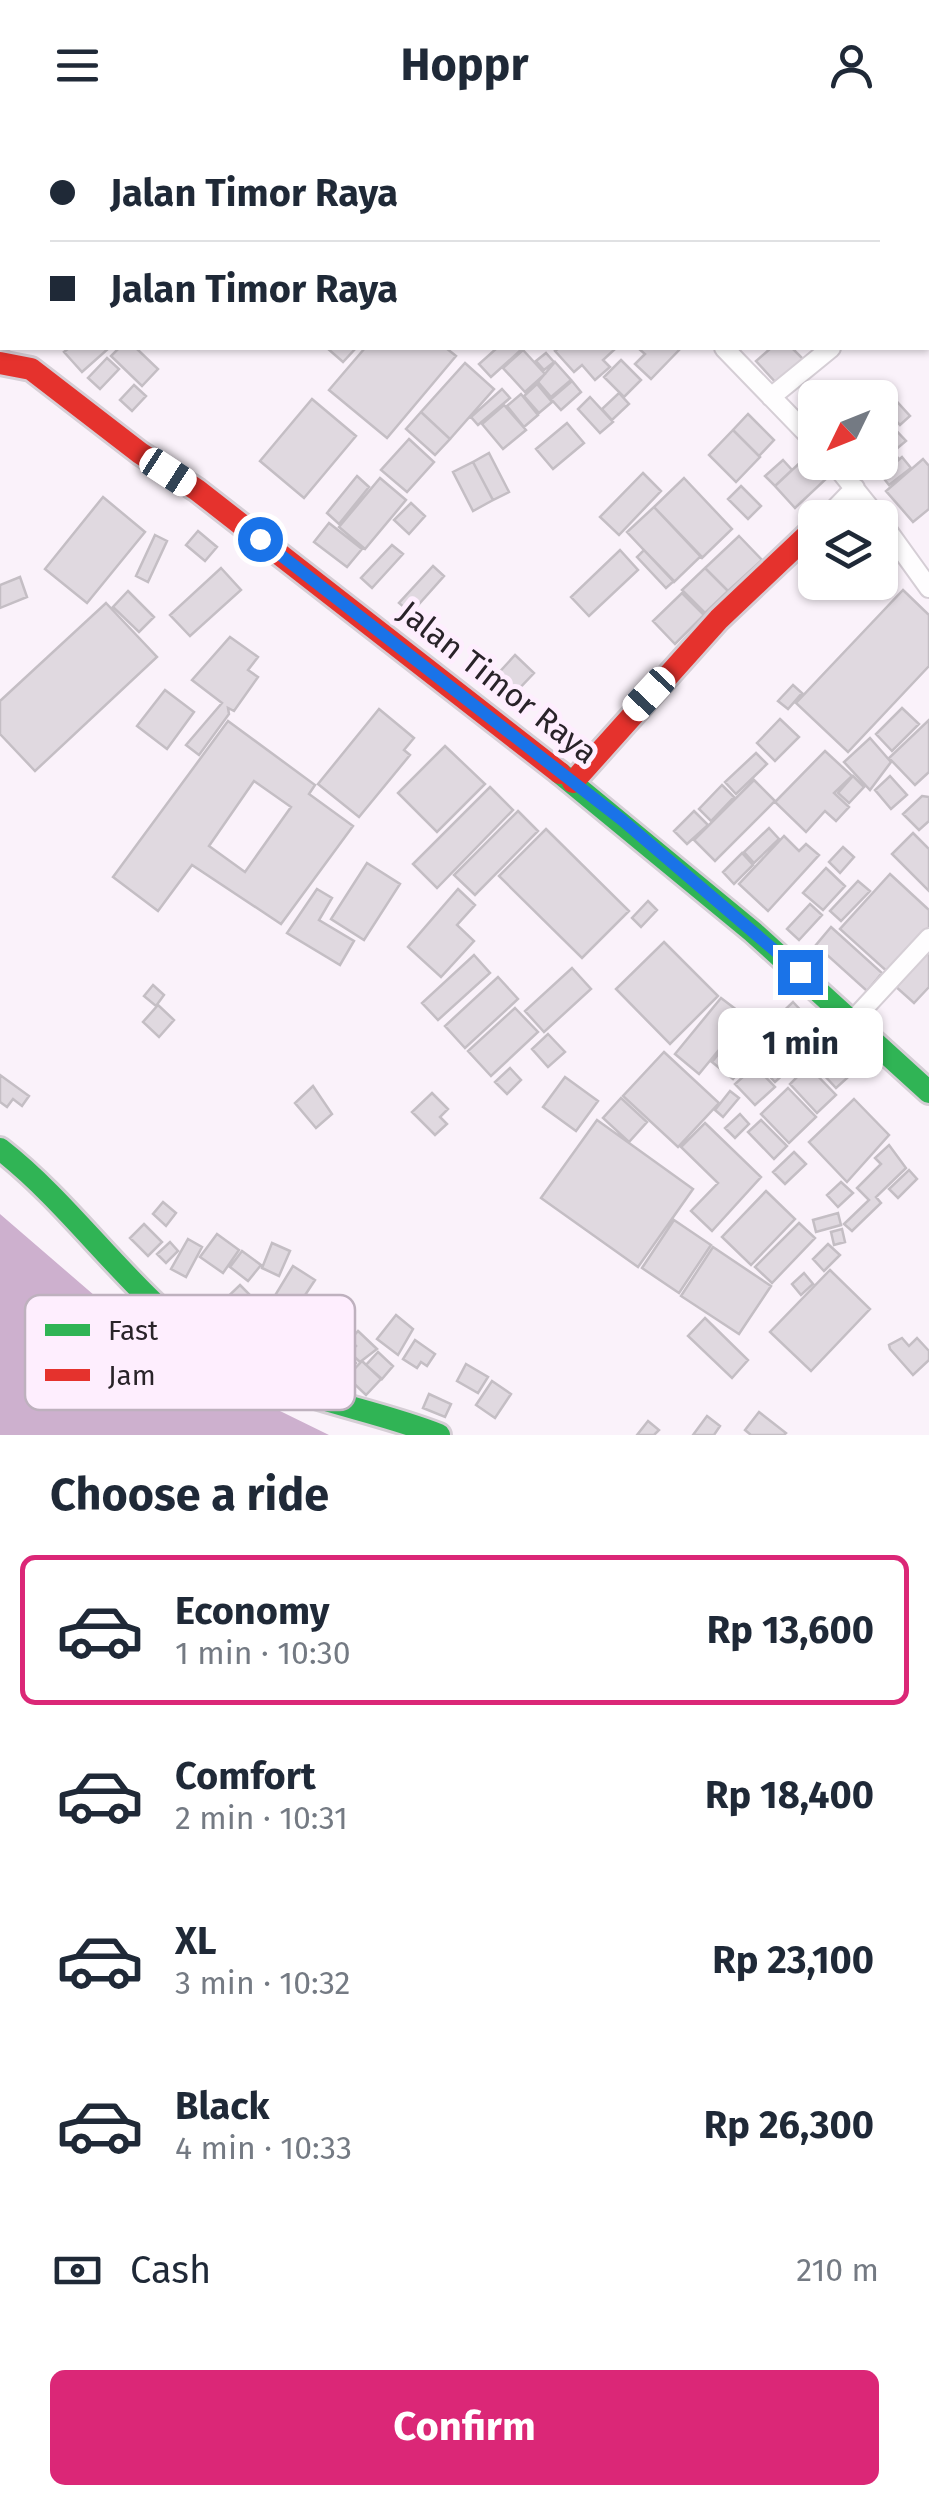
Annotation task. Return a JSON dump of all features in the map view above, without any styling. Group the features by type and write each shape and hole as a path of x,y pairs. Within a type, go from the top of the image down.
{"main road":[{"path":"12,350 30,369"},
{"name":"Jalan Timor Raya","path":"0,364 30,369 140,453 196,490 574,782 748,923 929,1092"},
{"path":"574,782 719,619 798,544"},
{"path":"0,1150 50,1190 154,1295"},
{"path":"352,1410 439,1435"}],"street":[{"path":"726,350 798,425"},
{"path":"771,397 829,350"},
{"path":"848,480 864,500"},
{"path":"843,500 855,488"},
{"path":"898,545 929,588"},
{"path":"853,1020 929,938"}],"shaded area":[{"path":"0,1214 94,1295 25,1295 25,1410 278,1410 329,1435 0,1435"}],"building":[{"path":"66,350 107,350 82,372 64,352"},
{"path":"117,350 138,350 158,369 142,386 111,356"},
{"path":"329,350 354,350 343,362"},
{"path":"363,350 448,350 456,356 387,438 329,390"},
{"path":"495,350 521,350 491,377 479,364"},
{"path":"523,350 545,374 525,392 503,368"},
{"path":"614,350 603,360 610,367 595,380 582,365 574,372 555,351"},
{"path":"640,350 679,350 651,379 635,364 645,354"},
{"path":"769,350 794,350 804,360 778,385 756,361"},
{"path":"546,353 554,362 544,370 536,361"},
{"path":"107,358 119,369 100,389 88,378"},
{"path":"621,360 641,380 624,397 604,377"},
{"path":"555,362 571,380 551,397 538,382"},
{"path":"465,363 494,389 450,439 421,412"},
{"path":"572,381 581,392 561,410 551,399"},
{"path":"537,384 552,402 539,413 524,396"},
{"path":"134,385 146,396 132,411 120,400"},
{"path":"502,389 510,398 478,425 471,417"},
{"path":"619,393 629,404 612,420 602,409"},
{"path":"521,394 538,415 524,427 507,406"},
{"path":"590,397 613,422 600,433 578,409"},
{"path":"312,399 356,436 304,498 260,461"},
{"path":"898,403 910,416 898,423"},
{"path":"504,405 526,430 503,449 482,424"},
{"path":"421,412 450,439 435,455 406,429"},
{"path":"748,414 774,440 759,456 733,430"},
{"path":"567,423 584,443 553,469 536,449"},
{"path":"733,430 760,457 736,482 709,455"},
{"path":"409,439 434,462 407,492 381,470"},
{"path":"489,453 509,492 493,500 473,462"},
{"path":"902,457 911,468 898,478 898,460"},
{"path":"923,459 929,466 929,509 913,522 898,500 886,491"},
{"path":"783,460 792,470 775,486 765,476"},
{"path":"473,462 493,500 473,511 453,472"},
{"path":"798,464 798,480 825,480 804,500 798,500 795,508 775,486"},
{"path":"643,473 661,491 619,535 600,517"},
{"path":"357,476 369,487 339,524 327,513"},
{"path":"380,478 406,500 365,549 339,527"},
{"path":"684,478 732,529 702,558 654,507"},
{"path":"741,486 761,506 748,519 728,499"},
{"path":"103,497 145,532 87,603 45,569"},
{"path":"411,503 425,516 409,534 394,520"},
{"path":"654,507 701,556 674,582 627,532"},
{"path":"329,523 362,549 347,567 314,542"},
{"path":"198,531 217,547 205,561 186,545"},
{"path":"155,535 167,541 148,582 136,576"},
{"path":"739,536 762,560 728,591 705,568"},
{"path":"392,545 403,554 372,588 361,578"},
{"path":"620,550 638,570 589,616 571,597"},
{"path":"644,550 674,581 666,588 637,557"},
{"path":"433,566 444,576 411,613 399,603"},
{"path":"221,568 241,590 190,636 170,615"},
{"path":"705,568 728,591 705,613 682,590"},
{"path":"20,577 27,597 0,608 0,585"},
{"path":"903,590 929,615 929,666 848,752 796,703 894,600 898,600"},
{"path":"128,591 154,617 139,632 113,607"},
{"path":"682,593 704,615 675,644 653,621"},
{"path":"106,603 157,657 35,771 0,734 0,701"},
{"path":"230,637 258,657 248,670 258,677 234,711 228,708 229,714 199,755 186,745 222,703 192,680"},
{"path":"515,655 534,673 514,694 495,677"},
{"path":"793,685 802,693 788,709 778,701"},
{"path":"165,690 194,712 167,749 137,726"},
{"path":"902,708 919,724 892,751 876,734"},
{"path":"379,709 414,738 404,750 410,755 359,817 318,784"},
{"path":"780,719 799,737 775,761 757,743"},
{"path":"929,720 929,772 915,785 889,758"},
{"path":"228,721 315,785 309,794 353,826 281,924 192,865 158,911 113,877","holes":["254,781 291,807 245,872 209,846"]},
{"path":"870,738 891,762 870,790 844,762"},
{"path":"445,746 485,784 437,832 398,793"},
{"path":"825,751 852,776 834,793 849,807 836,821 825,811 806,832 775,802"},
{"path":"756,753 767,764 736,794 725,782"},
{"path":"853,776 864,787 849,803 838,793"},
{"path":"890,776 907,795 891,809 875,790"},
{"path":"754,780 775,801 715,861 694,840"},
{"path":"722,785 734,797 711,821 699,809"},
{"path":"490,787 513,810 437,888 413,864"},
{"path":"922,796 929,797 929,821 919,830 903,814"},
{"path":"518,811 538,831 475,895 454,875"},
{"path":"694,811 708,825 687,844 674,831"},
{"path":"769,828 779,839 754,863 744,852"},
{"path":"546,829 629,911 582,958 499,876"},
{"path":"913,833 929,849 929,891 892,854"},
{"path":"784,836 799,851 806,844 819,855 768,911 739,884"},
{"path":"843,847 854,857 840,873 829,862"},
{"path":"742,853 753,865 734,884 723,872"},
{"path":"367,863 400,884 364,940 331,919"},
{"path":"826,868 845,886 823,910 803,893"},
{"path":"890,874 929,910 929,933 891,975 840,929"},
{"path":"858,881 870,891 841,921 830,911"},
{"path":"317,889 332,898 319,920 354,941 340,965 287,933"},
{"path":"458,889 475,905 457,925 474,941 441,977 408,947"},
{"path":"648,901 657,910 641,927 632,918"},
{"path":"810,904 822,915 799,940 787,929"},
{"path":"831,927 882,973 867,991 816,945"},
{"path":"664,942 718,996 670,1044 616,989"},
{"path":"929,951 929,987 914,1003 895,986"},
{"path":"474,955 490,973 438,1020 422,1003"},
{"path":"572,968 591,989 544,1032 525,1011"},
{"path":"498,977 518,999 465,1048 445,1026"},
{"path":"153,985 164,995 156,1006 144,996"},
{"path":"721,998 746,1017 699,1074 675,1054"},
{"path":"793,1002 807,1017 782,1041 768,1026"},
{"path":"158,1005 174,1020 159,1037 143,1022"},
{"path":"515,1008 538,1032 491,1076 468,1051"},
{"path":"750,1015 772,1033 733,1079 712,1062"},
{"path":"804,1022 816,1035 805,1046 793,1033"},
{"path":"548,1034 565,1052 548,1067 532,1049"},
{"path":"778,1037 799,1060 775,1082 754,1060"},
{"path":"828,1040 856,1070 836,1088 809,1059"},
{"path":"664,1052 719,1103 678,1147 623,1096"},
{"path":"755,1066 775,1087 755,1105 735,1084"},
{"path":"808,1066 836,1095 817,1113 790,1084"},
{"path":"510,1068 521,1080 507,1094 495,1082"},
{"path":"0,1075 29,1096 22,1106 13,1099 7,1107 0,1102"},
{"path":"565,1077 598,1101 576,1131 543,1107"},
{"path":"313,1086 332,1114 316,1128 295,1103"},
{"path":"788,1088 816,1117 789,1143 761,1114"},
{"path":"730,1091 739,1098 723,1117 715,1110"},
{"path":"432,1093 448,1109 440,1117 447,1124 435,1135 412,1112"},
{"path":"621,1098 647,1122 629,1142 603,1118"},
{"path":"854,1099 889,1135 847,1182 809,1142"},
{"path":"740,1114 749,1124 735,1138 725,1128"},
{"path":"597,1120 693,1189 638,1267 541,1198"},
{"path":"761,1120 787,1146 774,1159 748,1132"},
{"path":"705,1123 761,1177 712,1231 691,1211 718,1183 681,1147"},
{"path":"889,1145 906,1168 876,1197 881,1203 852,1231 844,1224 869,1200 857,1188 881,1164 875,1158"},
{"path":"794,1152 806,1164 785,1184 773,1172"},
{"path":"909,1170 917,1179 898,1198 889,1189"},
{"path":"841,1182 853,1193 838,1207 827,1195"},
{"path":"766,1191 795,1219 751,1265 722,1237"},
{"path":"163,1202 176,1213 166,1226 153,1214"},
{"path":"838,1213 841,1225 816,1232 813,1220"},
{"path":"674,1220 711,1245 679,1293 642,1268"},
{"path":"799,1223 815,1238 772,1283 755,1267"},
{"path":"144,1224 162,1242 148,1256 130,1238"},
{"path":"842,1229 845,1242 834,1245 831,1232"},
{"path":"217,1234 239,1250 223,1273 200,1257"},
{"path":"188,1239 202,1247 186,1277 171,1269"},
{"path":"170,1242 178,1251 166,1263 157,1254"},
{"path":"272,1243 290,1251 279,1276 262,1268"},
{"path":"828,1244 840,1255 824,1271 813,1259"},
{"path":"713,1247 771,1286 739,1334 681,1296"},
{"path":"242,1251 261,1265 248,1281 230,1267"},
{"path":"293,1266 315,1280 305,1295 275,1295"},
{"path":"830,1270 870,1309 811,1371 770,1332"},
{"path":"804,1273 813,1284 801,1295 792,1284"},
{"path":"240,1285 250,1295 230,1295"},
{"path":"396,1315 413,1329 398,1355 377,1339"},
{"path":"705,1318 748,1360 732,1378 688,1336"},
{"path":"358,1331 377,1349 360,1362 355,1357"},
{"path":"902,1338 909,1346 917,1338 929,1351 929,1360 913,1375 890,1349 889,1345"},
{"path":"415,1340 435,1354 427,1366 421,1362 417,1368 403,1359"},
{"path":"378,1352 393,1366 382,1379 366,1365"},
{"path":"362,1361 381,1379 366,1395 355,1385 355,1368"},
{"path":"466,1364 488,1377 478,1393 457,1381"},
{"path":"492,1381 511,1394 495,1418 476,1405"},
{"path":"429,1394 451,1404 445,1417 423,1408"},
{"path":"759,1412 786,1433 751,1435 745,1430"},
{"path":"707,1416 720,1426 714,1435 693,1435"},
{"path":"648,1421 659,1430 654,1435 637,1435"}],"traffic: fast":[{"path":"560,773 753,932 929,1092"},
{"path":"0,1149 30,1174 146,1295"},
{"path":"355,1409 439,1435"}],"traffic: jam":[{"path":"0,363 31,369 140,453 197,490 560,773"},
{"path":"573,782 719,619 798,544"}],"route":[{"path":"260,539 622,820 748,923 800,972"}]}
